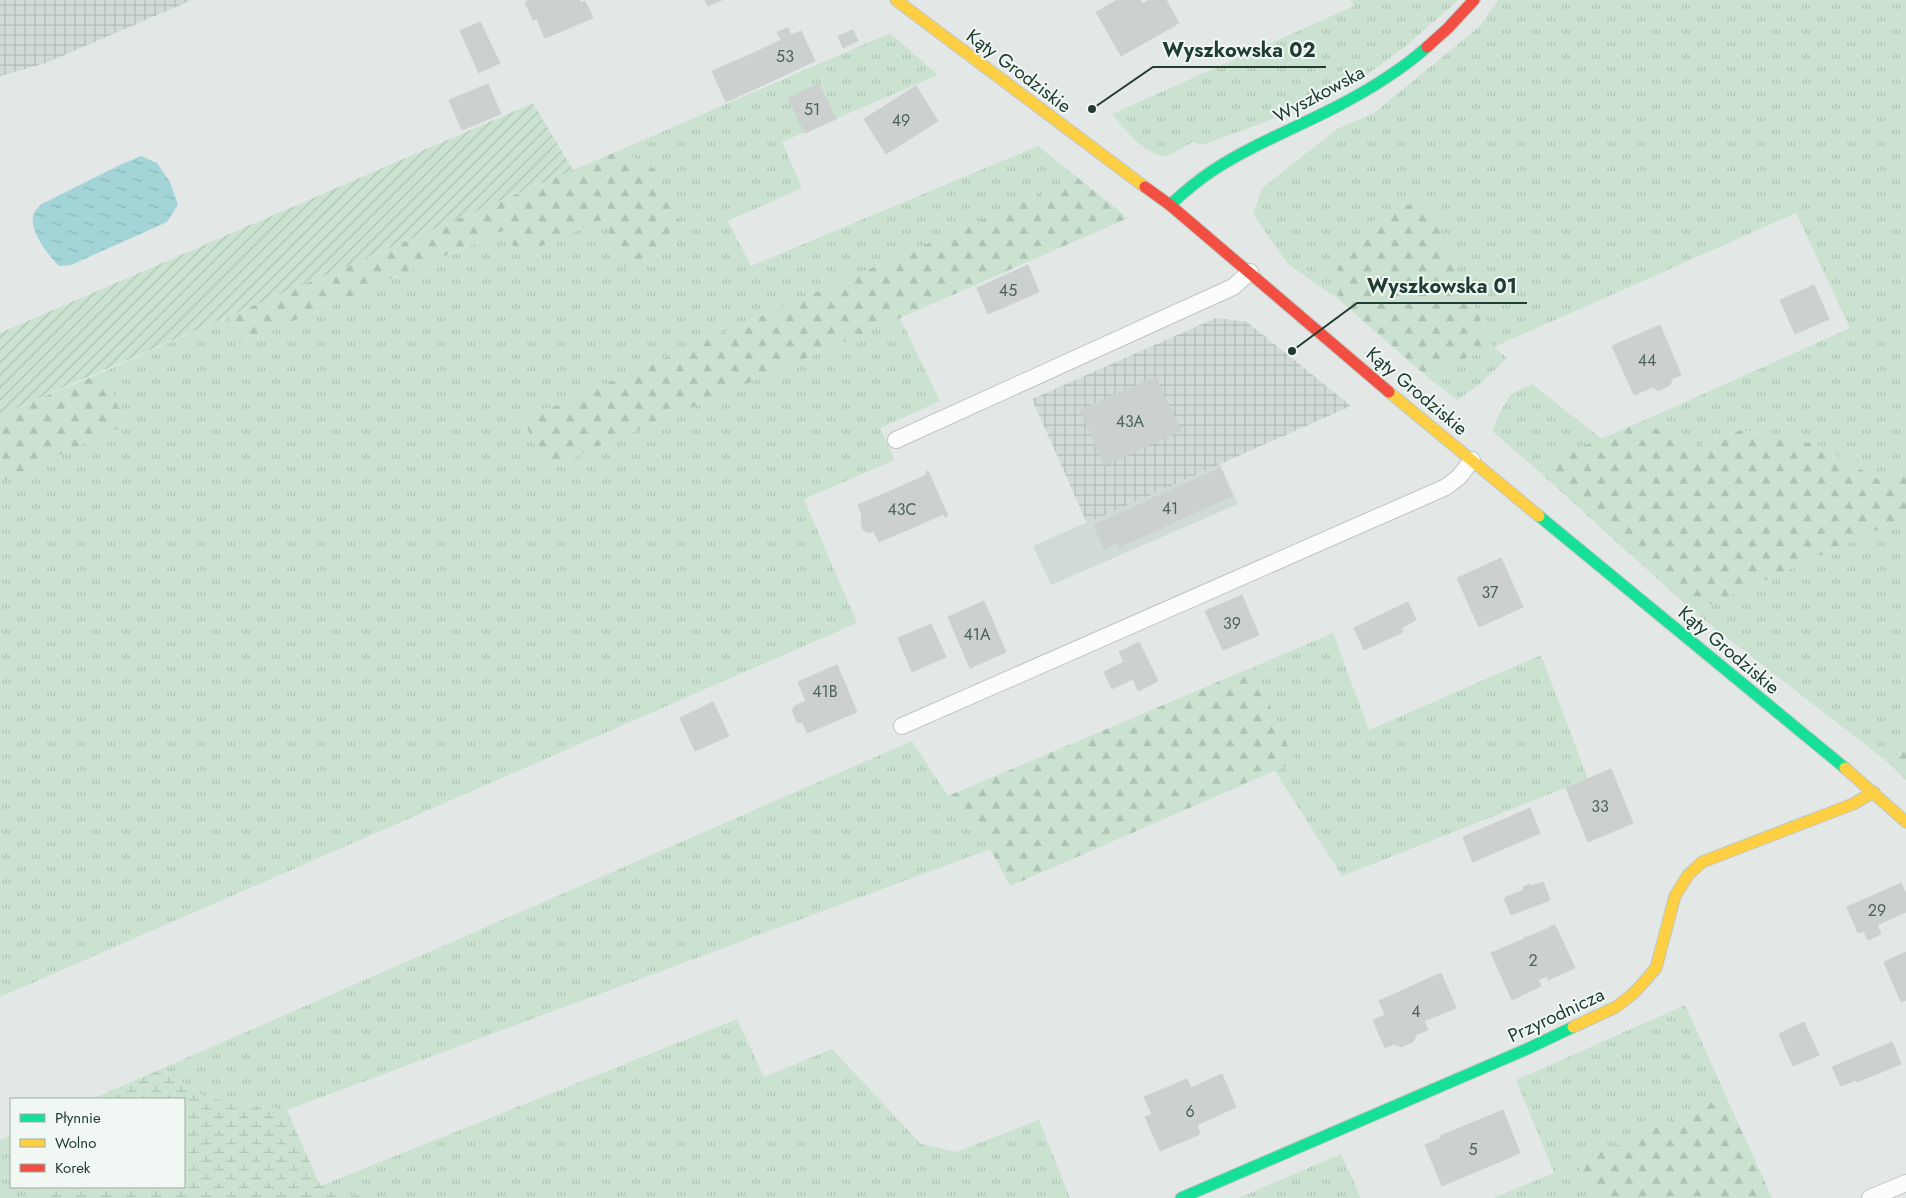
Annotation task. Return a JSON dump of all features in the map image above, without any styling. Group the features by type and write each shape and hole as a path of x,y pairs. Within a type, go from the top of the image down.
{"street":[{"name":"Kąty Grodziskie","path":"896,0 1170,205 1375,381 1874,792 1906,822"},
{"name":"Wyszkowska","path":"1170,205 1185,190 1214,170 1358,96 1411,61 1456,20 1474,0"},
{"name":"Przyrodnicza","path":"1181,1198 1526,1049 1616,1007 1635,992 1656,968 1675,896 1688,875 1702,862 1853,804 1874,792"}],"lane":[{"path":"896,440 1232,288 1250,272"},
{"path":"902,726 1446,487 1458,477 1472,460"},
{"path":"1870,1198 1906,1183"}],"shaded area":[{"path":"0,0 192,0 46,63 0,76"},
{"path":"1216,318 1247,322 1351,406 1087,523 1032,399"},
{"path":"1220,464 1238,504 1051,585 1033,546"}],"green space":[{"path":"1350,0 1458,0 1406,46 1361,79 1320,102 1202,145 1193,142 1165,157 1156,154 1141,146 1112,114 1354,6"},
{"path":"1498,0 1906,0 1906,471 1882,481 1815,444 1741,430 1686,450 1645,420 1850,328 1796,213 1494,347 1507,358 1480,384 1457,400 1425,375 1493,347 1338,268 1339,300 1288,264 1253,214 1262,188 1337,129 1374,113 1480,26"},
{"path":"890,33 938,75 782,142 802,188 728,221 751,266 1038,146 1078,178 523,420 547,469 900,318 940,401 880,428 895,460 804,499 857,623 0,997 0,471 4,479 126,425 103,372 229,316 243,343 506,230 518,256 604,219 654,169 620,150"},
{"path":"533,103 573,170 0,415 0,333"},
{"path":"620,150 654,169 688,237 625,267 604,219 518,256 505,230 242,343 229,316"},
{"path":"1078,178 1128,218 547,469 523,420"},
{"path":"1425,198 1493,347 1425,375 1339,300 1338,268 1376,218"},
{"path":"103,372 126,425 4,480 0,471 0,415"},
{"path":"1532,384 1602,439 1534,467 1492,431 1500,412 1511,394"},
{"path":"1645,420 1686,450 1741,430 1815,444 1882,481 1906,471 1906,517 1694,612 1534,467"},
{"path":"1906,517 1906,751 1885,760 1694,612"},
{"path":"1333,633 1369,730 1541,655 1588,779 1342,876 1275,771 1295,762 1253,667"},
{"path":"1253,667 1295,762 1010,886 990,849 948,796"},
{"path":"912,741 948,796 990,849 287,1110 207,1098 161,1069"},
{"path":"1906,751 1906,780 1885,760"},
{"path":"1685,1005 1726,1096 1577,1163 1593,1198 1493,1198 1554,1173 1516,1080"},
{"path":"737,1019 764,1077 832,1049 921,1144 956,1152 1039,1120 1070,1198 365,1198 320,1186"},
{"path":"161,1069 207,1098 287,1110 320,1185 365,1198 36,1198 35,1188 185,1188 185,1098 94,1098"},
{"path":"1726,1096 1772,1198 1593,1198 1577,1163"},
{"path":"10,1135 10,1188 35,1188 36,1198 0,1198 0,1140"},
{"path":"1341,1154 1361,1198 1238,1198"}],"water":[{"path":"141,156 157,163 170,182 178,205 167,222 71,265 59,266 45,250 34,229 33,216 36,210 40,205"}],"building":[{"path":"530,0 579,0 580,3 585,1 593,18 545,38 537,19 533,20 525,2"},
{"path":"705,0 722,0 708,6"},
{"path":"1117,0 1140,0 1142,4 1149,0 1166,0 1179,23 1121,56 1096,12"},
{"path":"480,22 500,63 479,73 460,31"},
{"path":"788,28 791,35 801,31 815,61 770,82 756,52 781,40 777,32"},
{"path":"853,30 858,41 843,48 838,36"},
{"path":"756,52 770,82 726,102 712,71"},
{"path":"488,84 501,114 462,130 449,100"},
{"path":"819,84 836,119 805,133 788,98"},
{"path":"916,86 938,121 886,154 864,119"},
{"path":"1028,265 1039,292 988,314 977,288"},
{"path":"1814,285 1829,319 1795,334 1780,300"},
{"path":"1660,325 1681,375 1672,379 1670,385 1658,391 1653,387 1634,395 1612,346"},
{"path":"1156,377 1181,431 1104,465 1080,410"},
{"path":"1220,468 1232,496 1119,547 1117,542 1104,549 1094,525"},
{"path":"928,471 948,516 945,517 944,514 879,542 874,531 870,533 863,530 862,516 858,505 927,475 926,472"},
{"path":"1501,558 1523,607 1479,627 1457,578"},
{"path":"1242,595 1259,635 1223,650 1205,611"},
{"path":"984,601 1006,652 970,668 948,617"},
{"path":"1408,602 1416,620 1401,628 1403,632 1364,650 1354,628"},
{"path":"931,624 946,657 912,672 898,638"},
{"path":"1139,642 1158,681 1138,691 1133,679 1112,689 1104,672 1124,662 1119,652"},
{"path":"837,665 857,712 807,733 803,723 797,722 792,710 796,705 806,701 798,682"},
{"path":"713,702 729,736 695,751 680,718"},
{"path":"1611,769 1633,823 1588,842 1566,788"},
{"path":"1530,808 1540,833 1473,862 1463,837"},
{"path":"1543,882 1550,900 1511,915 1504,898 1524,890 1523,887 1530,884 1532,886"},
{"path":"1901,883 1906,894 1906,912 1877,925 1881,934 1868,940 1864,931 1858,933 1847,907"},
{"path":"1555,925 1575,968 1548,980 1547,976 1538,980 1541,986 1512,1000 1491,953 1524,939 1525,936 1525,938"},
{"path":"1906,952 1906,1000 1901,1002 1884,962"},
{"path":"1441,973 1456,1008 1424,1021 1428,1030 1417,1034 1413,1042 1401,1047 1394,1044 1385,1048 1373,1020 1385,1015 1379,1001"},
{"path":"1804,1022 1819,1055 1793,1066 1779,1034"},
{"path":"1892,1042 1901,1064 1857,1082 1856,1080 1841,1086 1832,1067"},
{"path":"1222,1074 1236,1107 1197,1125 1200,1134 1160,1151 1145,1117 1152,1114 1144,1097 1187,1079 1191,1088"},
{"path":"1503,1110 1520,1153 1442,1186 1425,1145 1441,1138 1440,1136"}],"traffic: fast":[{"path":"1170,205 1201,179 1226,162 1359,95 1394,73 1427,47"},
{"path":"1539,516 1845,768"},
{"path":"1181,1198 1527,1049 1573,1027"}],"traffic: slow":[{"path":"896,0 1145,187"},
{"path":"1389,392 1539,516"},
{"path":"1845,768 1906,822"},
{"path":"1573,1027 1616,1007 1635,992 1656,968 1675,896 1688,875 1702,862 1853,804 1874,792"}],"traffic: jam":[{"path":"1427,47 1474,0"},
{"path":"1145,187 1170,205 1389,392"}],"place":[{"name":"Wyszkowska 02","path":"1092,109"},
{"name":"Wyszkowska 01","path":"1292,351"}]}
